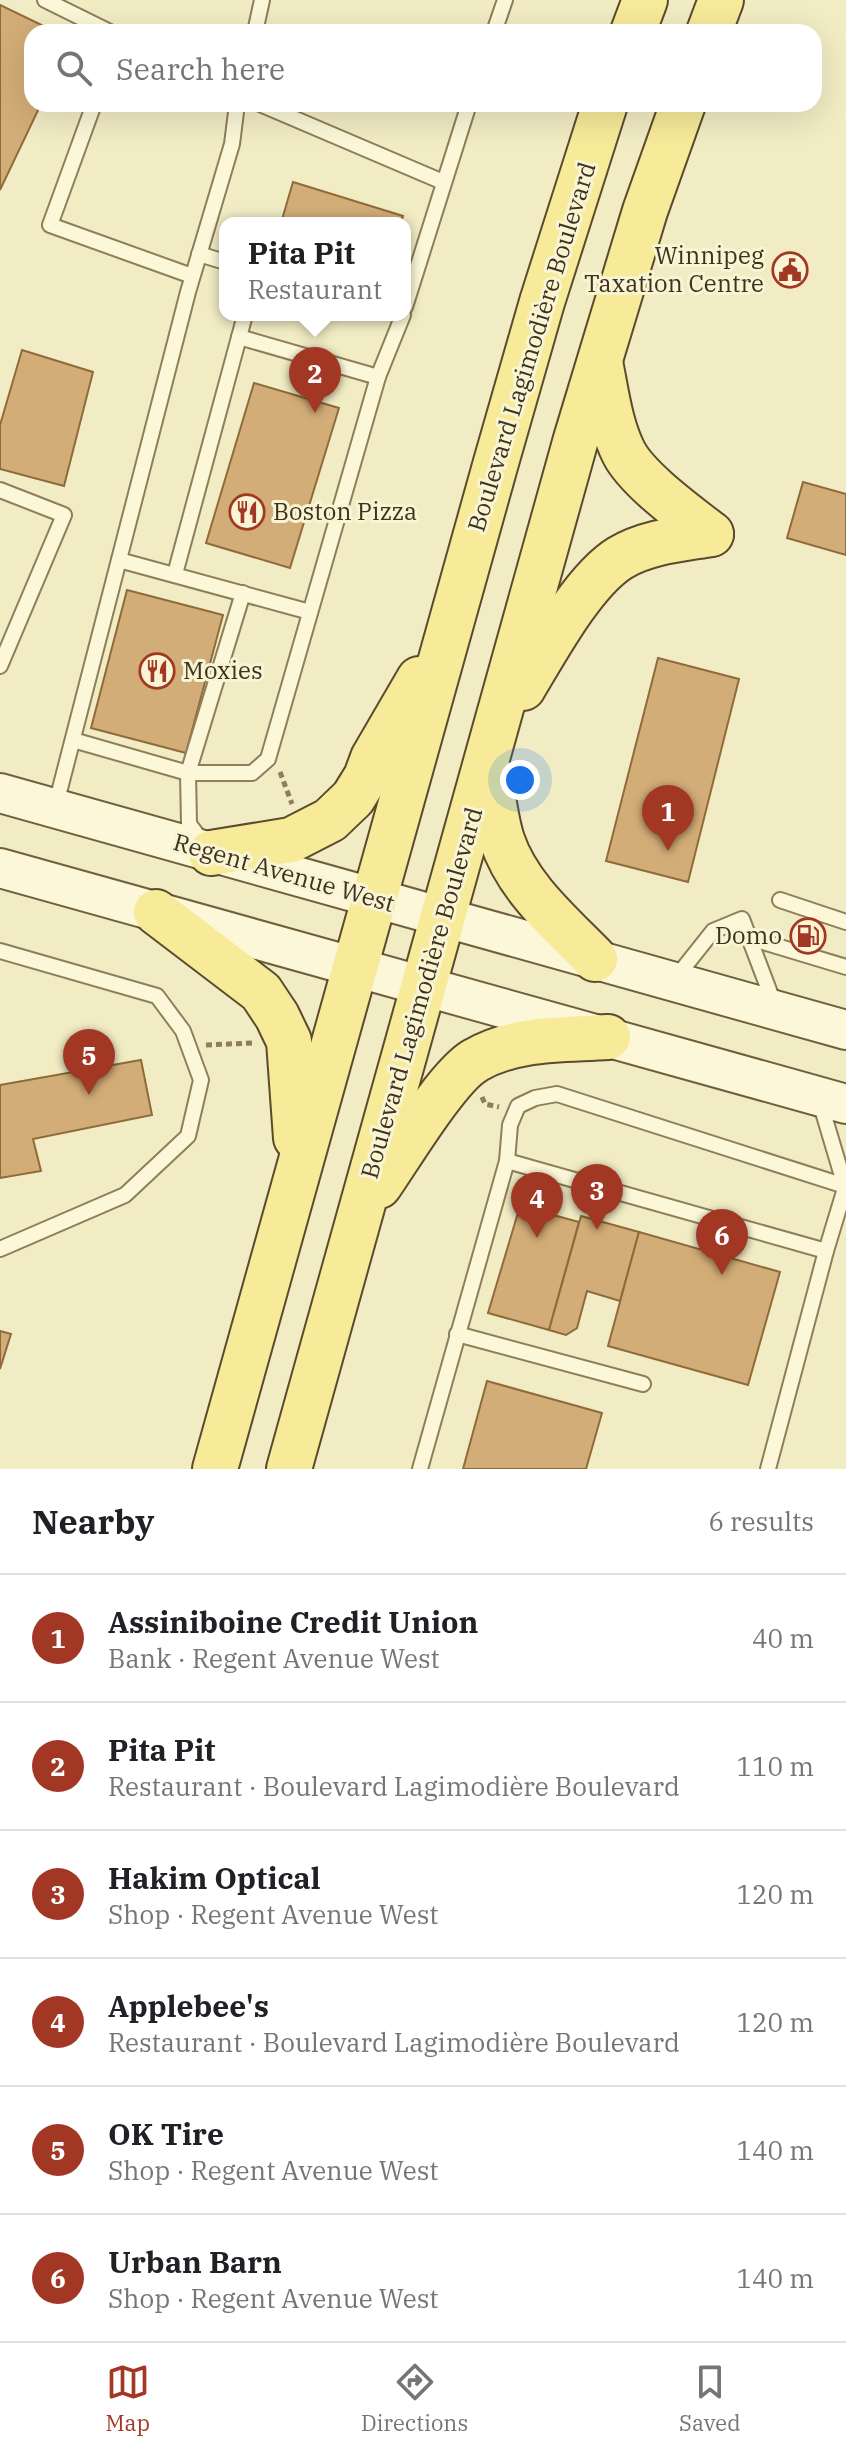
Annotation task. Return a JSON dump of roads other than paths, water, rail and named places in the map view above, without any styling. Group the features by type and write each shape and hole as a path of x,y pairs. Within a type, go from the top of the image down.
{"main road":[{"path":"636,24 645,0"},
{"path":"712,24 721,0"},
{"name":"Boulevard Lagimodière Boulevard","path":"215,1469 542,302 602,112"},
{"name":"Boulevard Lagimodière Boulevard","path":"289,1469 600,358 645,211 680,112"},
{"path":"595,959 550,913 514,867 502,839 492,745 564,620 604,571 621,557 656,544 717,537 648,481 625,454 610,408 600,358"},
{"path":"211,853 291,840 314,830 343,808 366,777 373,758 449,629"},
{"name":"Regent Avenue West","path":"0,793 846,1030"},
{"path":"0,868 832,1100"},
{"path":"156,912 261,992 277,1016 289,1041 298,1172"},
{"path":"361,1211 449,1085 473,1061 516,1045 608,1037"}],"lane":[{"path":"45,0 94,24"},
{"path":"257,24 262,0"},
{"path":"497,24 505,0"},
{"path":"91,112 50,225 192,276"},
{"path":"55,808 192,276 232,144 236,112"},
{"path":"279,112 443,182"},
{"path":"411,287 466,112"},
{"path":"199,254 219,260"},
{"path":"175,574 243,321"},
{"path":"73,740 188,773 252,773 268,759 378,377 399,321"},
{"path":"239,337 378,377"},
{"path":"0,490 64,515 0,666"},
{"path":"119,560 310,612"},
{"path":"211,853 189,824 188,773 243,593"},
{"path":"780,900 846,922"},
{"path":"674,981 713,931 742,919 776,1010"},
{"path":"750,938 846,967"},
{"path":"0,951 157,996 183,1031 201,1080 188,1136 125,1195 0,1249"},
{"path":"420,1469 507,1161 510,1125 518,1106 535,1098 557,1094 845,1185"},
{"path":"768,1469 845,1185 832,1100"},
{"path":"507,1161 826,1251"},
{"path":"457,1334 643,1384"}],"place":[{"name":"Winnipeg Taxation Centre","path":"790,270"},
{"name":"Pita Pit","path":"315,413"},
{"name":"Boston Pizza","path":"247,512"},
{"name":"Moxies","path":"157,671"},
{"name":"Assiniboine Credit Union","path":"668,851"},
{"name":"Domo","path":"808,936"},
{"name":"OK Tire","path":"89,1095"},
{"name":"Hakim Optical","path":"597,1230"},
{"name":"Applebee's","path":"537,1238"},
{"name":"Urban Barn","path":"722,1275"}]}
